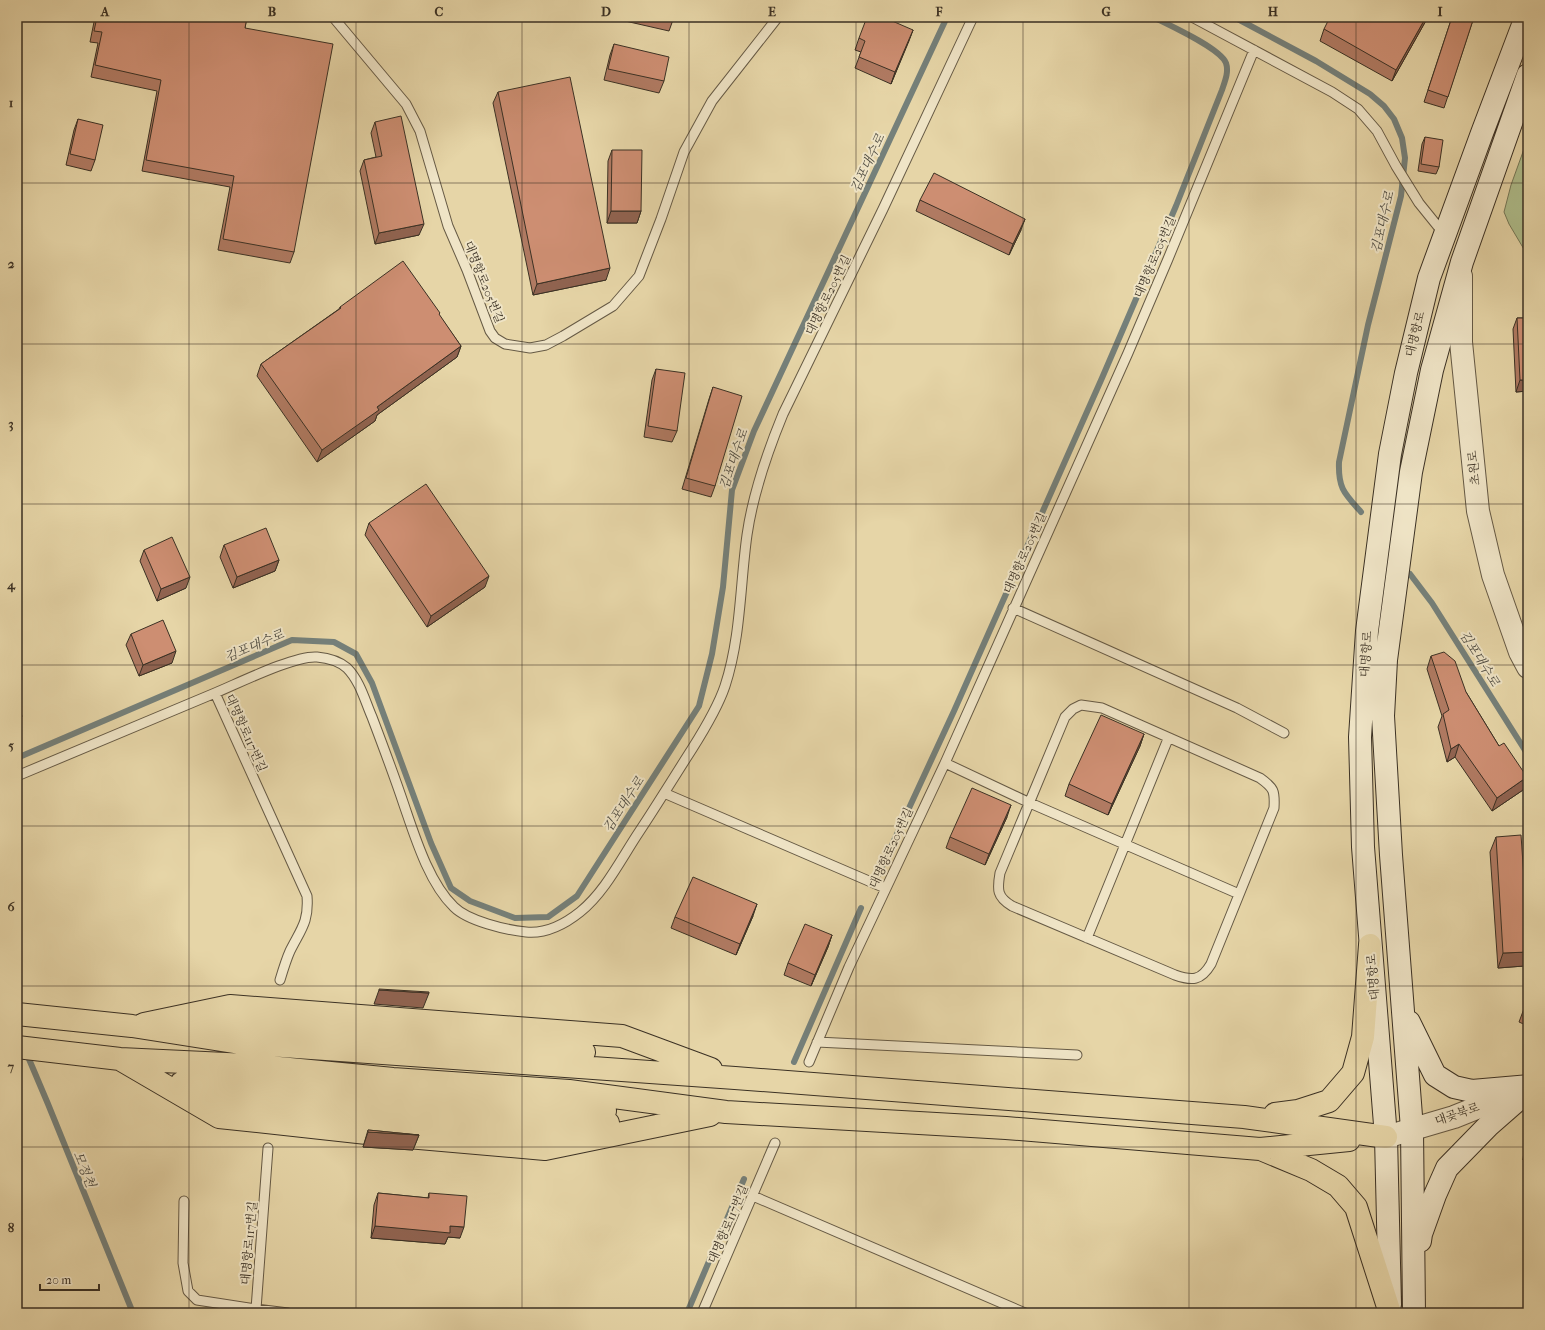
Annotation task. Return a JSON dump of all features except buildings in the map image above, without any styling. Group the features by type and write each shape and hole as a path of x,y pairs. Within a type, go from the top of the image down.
{"highway":[{"path":"1244,1117 1298,1112 1329,1101 1352,1073 1363,1037 1370,945"},
{"path":"132,1026 230,1006 622,1036 735,1078"},
{"path":"17,1014 132,1026 240,1043 735,1078 1244,1117 1386,1137"},
{"path":"22,1050 120,1059 247,1065 393,1079 569,1091 726,1112 1006,1128 1260,1149 1386,1137"},
{"path":"120,1059 218,1117 401,1137 545,1149 726,1112"},
{"path":"1260,1149 1311,1170 1338,1186 1356,1207 1390,1313"}],"main road":[{"name":"대명항로","path":"1390,1313 1386,1137 1363,847 1360,737 1368,631 1393,439 1406,373 1429,278 1444,234 1526,17"},
{"name":"대명항로","path":"1414,1312 1412,1129 1391,855 1383,716 1386,660 1411,472 1432,370 1462,262 1528,74"},
{"name":"초원로","path":"1462,262 1461,342 1478,511 1493,575 1515,639 1528,667"},
{"path":"1432,370 1448,369 1458,375 1466,386"},
{"path":"1404,1012 1435,1075 1454,1087 1472,1091 1528,1088"},
{"path":"1414,1312 1421,1234 1435,1195 1447,1168 1528,1088"},
{"name":"대곶북로","path":"1386,1137 1454,1117 1528,1088"}],"lane":[{"name":"대명항로205번길","path":"333,17 406,104 420,131 448,226 467,270 490,331 495,338 505,344 530,348 546,345 613,306 639,276 661,219 684,152 712,101 778,17"},
{"name":"대명항로205번길","path":"215,693 285,664 314,656 332,659 346,667 357,681 384,749 420,850 440,890 455,909 476,920 512,931 534,933 557,927 582,911 601,890 664,793 704,729 725,689 739,621 747,533 758,482 768,449 783,414 883,209 973,17"},
{"path":"1192,17 1332,92 1358,109 1377,131 1396,166 1419,203 1444,234"},
{"name":"대명항로205번길","path":"809,1062 849,967 945,763 1128,353 1254,50"},
{"path":"1013,608 1237,708 1284,733"},
{"name":"대명항로117번길","path":"17,776 215,693 307,896 308,911 304,925 290,953 280,980"},
{"path":"1081,704 1102,708 1168,739 1260,778 1271,786 1275,796 1274,808 1211,964 1205,974 1196,978 1186,979 1175,975 1012,906 1005,901 999,894 998,884 1000,873 1030,802 1065,717 1073,708 1081,704"},
{"path":"1087,938 1168,739"},
{"path":"945,763 1239,894"},
{"path":"664,793 885,888"},
{"path":"817,1042 1076,1055"},
{"name":"대명항로117번길","path":"702,1313 753,1196 774,1143"},
{"name":"대명항로117번길","path":"256,1309 268,1148"},
{"path":"753,1196 1025,1313"},
{"path":"184,1201 183,1264 188,1291 197,1300 288,1313"}],"green space":[{"path":"1528,138 1528,256 1509,224 1504,212 1511,185"}],"waterway":[{"name":"김포대수로","path":"17,758 292,640 334,642 356,654 372,683 431,843 451,888 470,901 515,918 548,917 577,896 699,706 712,654 723,587 732,490 754,431 947,17"},
{"path":"878,875 954,711 1102,378 1176,206 1222,90 1227,73 1227,66 1222,57 1193,37 1153,17"},
{"name":"김포대수로","path":"1234,17 1316,61 1370,94 1384,106 1394,119 1402,138 1405,158 1401,196 1368,325 1339,462 1339,471 1343,490 1361,512"},
{"name":"김포대수로","path":"1410,574 1432,603 1528,755"},
{"path":"794,1062 861,908"},
{"name":"모정천","path":"26,1052 133,1313"},
{"path":"687,1313 744,1179"}]}
